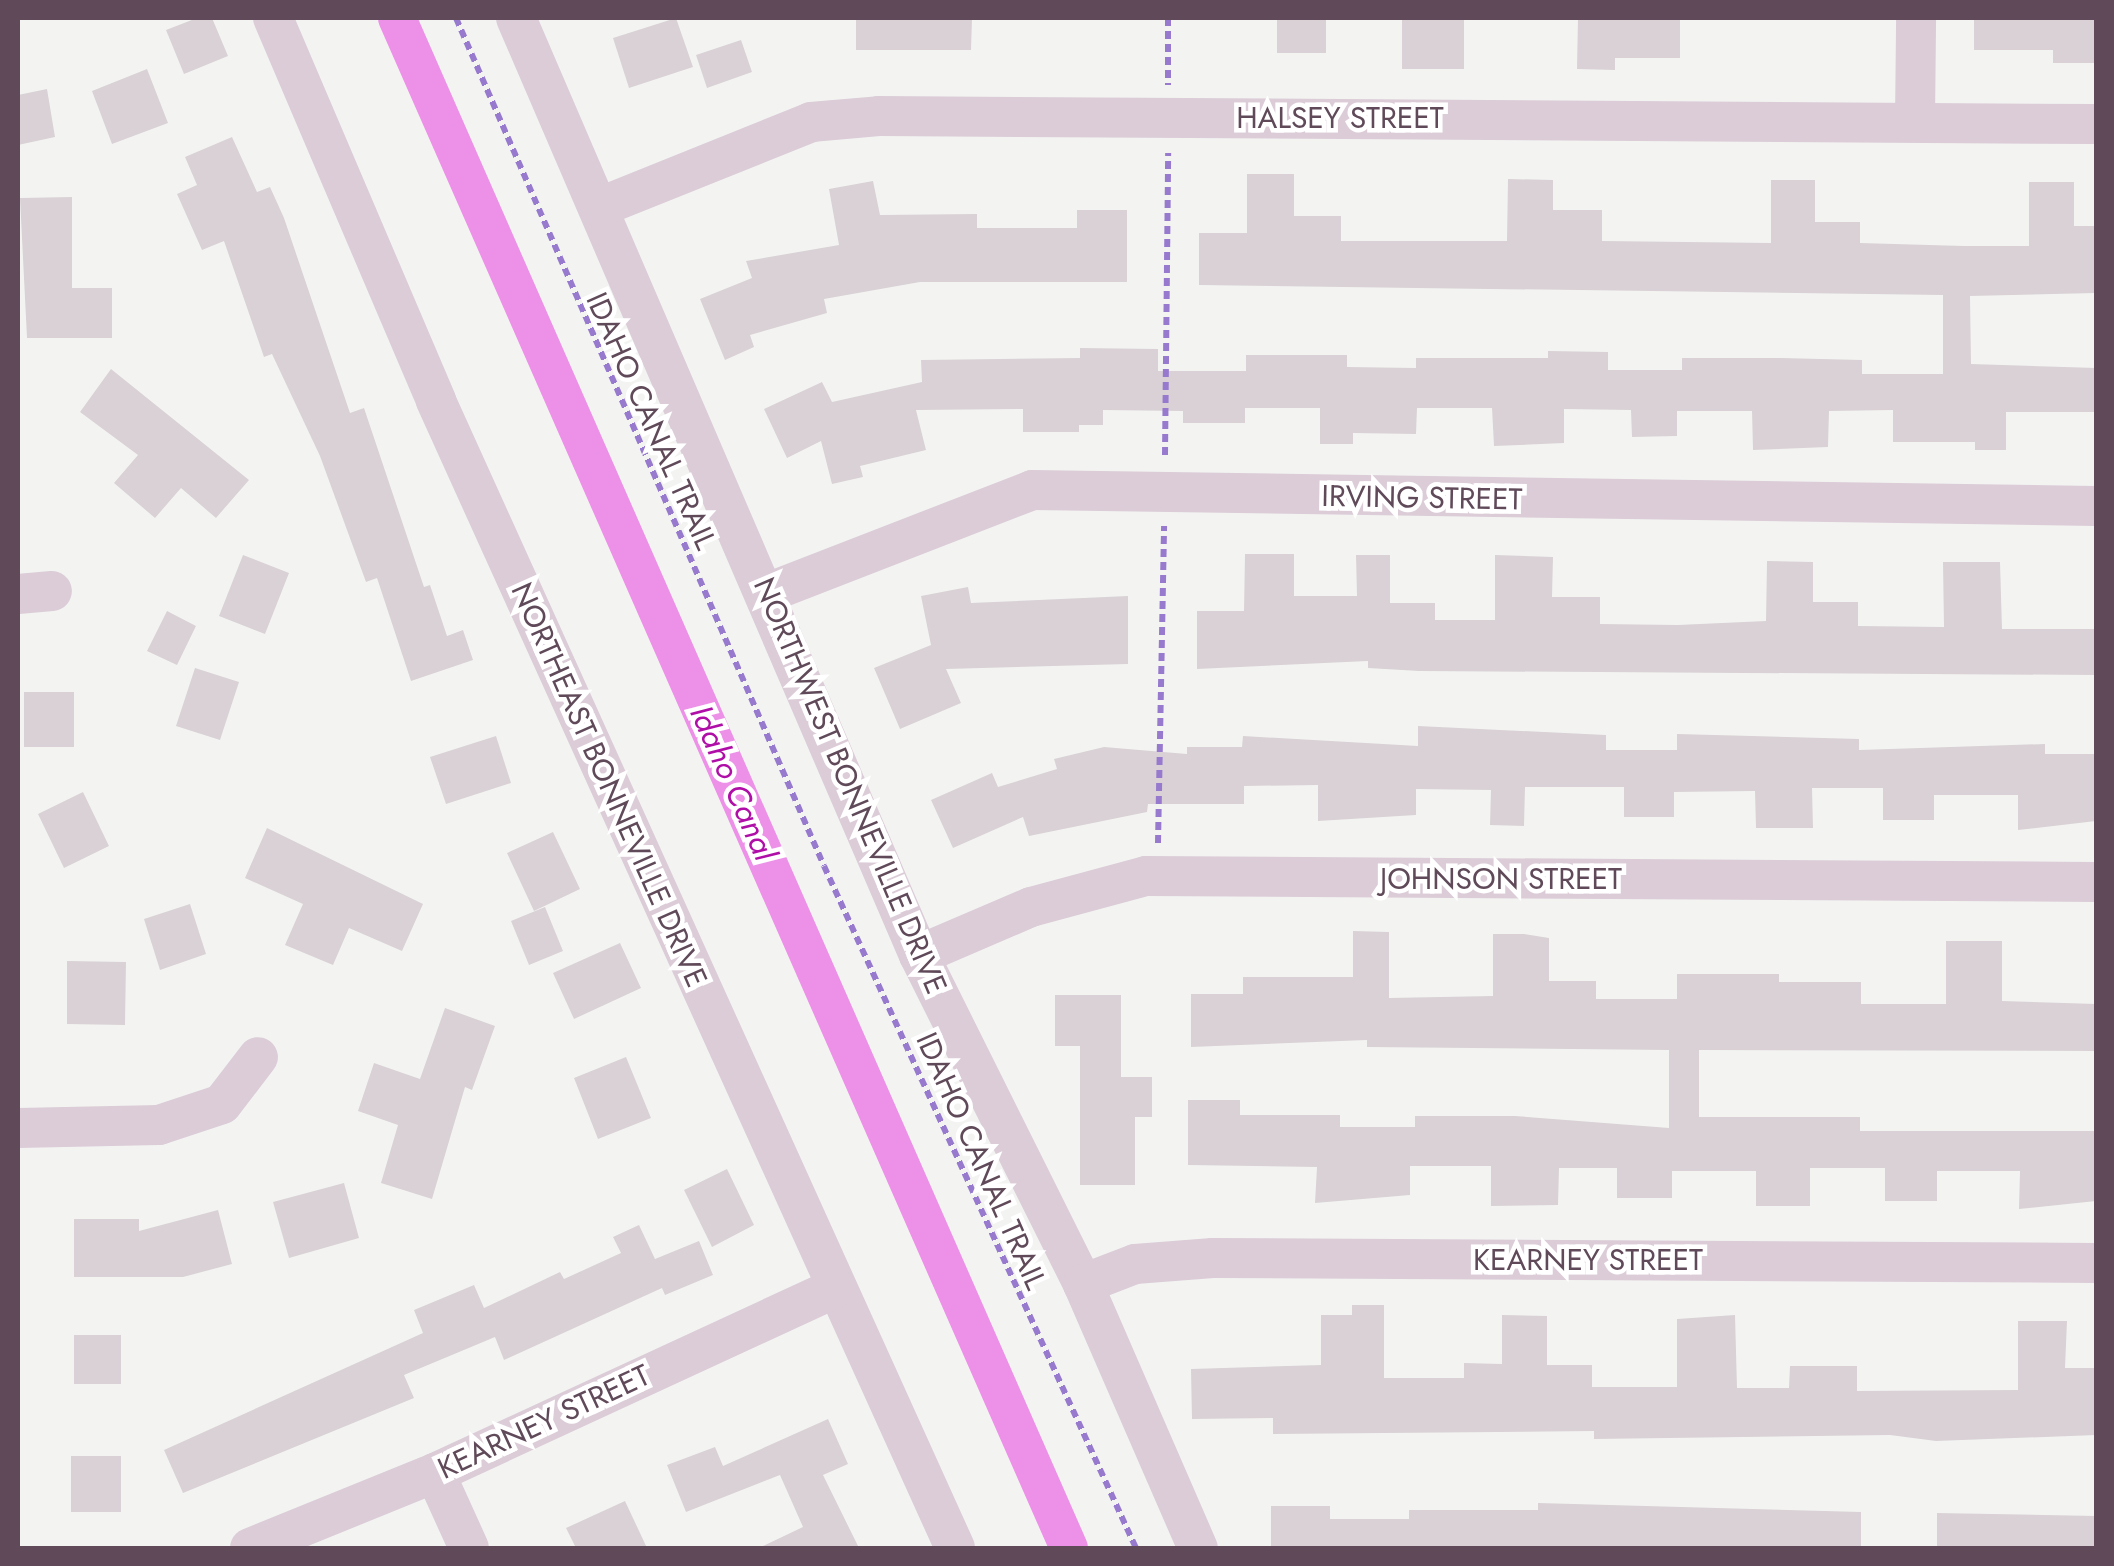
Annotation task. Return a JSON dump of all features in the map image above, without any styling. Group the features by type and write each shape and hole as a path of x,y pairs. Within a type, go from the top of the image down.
{"street":[{"name":"NORTHEAST BONNEVILLE DRIVE","path":"273,18 436,401 956,1548"},
{"name":"NORTHWEST BONNEVILLE DRIVE","path":"516,18 767,593 919,956 1083,1284 1198,1548"},
{"path":"1915,122 1916,18"},
{"name":"HALSEY STREET","path":"600,206 811,122 878,116 2096,124"},
{"name":"IRVING STREET","path":"767,593 1032,490 2096,506"},
{"name":"JOHNSON STREET","path":"919,956 1031,907 1146,876 2096,882"},
{"path":"18,1128 158,1125 222,1104 258,1057"},
{"name":"KEARNEY STREET","path":"1083,1284 1136,1264 1212,1258 2096,1262"},
{"name":"KEARNEY STREET","path":"250,1548 436,1473 835,1288"},
{"path":"436,1473 468,1548"}],"path":[{"name":"IDAHO CANAL TRAIL","path":"456,18 824,866 1136,1548"},
{"path":"1168,18 1168,96"},
{"path":"1164,470 1168,140"},
{"path":"1158,850 1164,524"}],"building":[{"path":"197,18 212,18 228,56 184,74 166,30"},
{"path":"676,18 693,67 629,88 613,38"},
{"path":"856,18 972,18 971,50 856,50"},
{"path":"1277,18 1326,18 1326,53 1277,53"},
{"path":"1402,18 1464,18 1464,69 1402,69"},
{"path":"1578,18 1680,18 1680,58 1615,58 1615,70 1577,69"},
{"path":"1974,18 2096,18 2096,63 2053,63 2053,50 1974,50"},
{"path":"741,40 752,72 707,88 696,55"},
{"path":"147,69 168,123 112,144 92,91"},
{"path":"47,89 55,137 18,145 18,95"},
{"path":"232,137 257,192 270,187 284,218 350,413 364,408 424,587 430,585 447,636 463,630 473,660 411,681 377,578 366,582 320,456 272,354 264,357 224,241 202,250 177,194 197,185 185,157"},
{"path":"1247,174 1294,174 1294,216 1341,216 1341,241 1507,241 1508,179 1553,180 1553,210 1602,210 1602,241 1771,243 1771,180 1815,180 1815,222 1860,222 1860,243 2029,246 2029,182 2074,182 2074,226 2096,226 2096,293 1970,296 1971,364 2096,368 2096,412 2006,412 2006,450 1975,450 1975,442 1893,442 1893,410 1829,411 1828,447 1753,450 1752,411 1677,411 1677,436 1632,437 1631,410 1564,409 1564,443 1494,446 1492,408 1417,408 1416,434 1353,433 1353,444 1320,444 1320,408 1245,408 1245,423 1183,423 1183,411 1103,410 1103,425 1079,425 1079,432 1023,432 1023,409 916,410 926,450 860,466 863,477 832,484 821,441 787,458 764,409 822,382 832,402 922,382 921,360 1080,358 1080,348 1158,349 1158,371 1246,371 1246,355 1347,355 1347,367 1416,368 1416,358 1548,358 1548,351 1608,352 1608,370 1682,370 1682,358 1781,358 1862,360 1862,374 1943,374 1943,295 1199,285 1199,233 1247,233"},
{"path":"873,181 880,215 977,214 977,228 1077,228 1077,210 1127,210 1127,282 920,282 824,299 827,313 750,335 754,347 725,360 700,299 752,278 746,261 839,245 829,189"},
{"path":"72,197 72,288 112,288 112,338 27,338 20,198"},
{"path":"111,369 249,480 216,518 181,488 155,518 114,483 138,455 80,412"},
{"path":"1245,554 1294,554 1294,596 1357,596 1356,555 1390,555 1390,603 1435,603 1435,620 1495,620 1495,555 1553,557 1552,597 1600,597 1600,624 1678,625 1766,621 1767,561 1813,562 1813,602 1858,602 1858,626 1944,627 1943,562 2000,562 2002,629 2096,629 2096,675 1419,671 1368,668 1368,661 1197,669 1197,611 1244,611"},
{"path":"243,555 289,573 265,634 219,616"},
{"path":"968,587 971,603 1128,596 1128,664 946,669 961,703 900,729 874,668 931,645 921,596"},
{"path":"167,611 196,626 177,665 147,651"},
{"path":"195,668 239,682 220,740 176,726"},
{"path":"24,692 74,692 74,747 24,747"},
{"path":"1418,726 1606,735 1606,750 1677,750 1677,734 1859,739 1859,750 2045,744 2045,754 2096,754 2096,821 2018,830 2018,795 1934,795 1934,820 1883,820 1883,788 1812,788 1813,828 1756,828 1755,791 1674,792 1674,817 1624,817 1624,787 1525,787 1524,826 1490,825 1491,790 1416,789 1416,815 1318,821 1318,785 1244,786 1244,804 1148,804 1147,812 1029,836 1023,817 953,848 931,800 992,773 998,787 1057,769 1054,759 1104,747 1187,754 1187,747 1242,747 1243,736 1418,746"},
{"path":"496,736 511,783 446,804 430,757"},
{"path":"83,792 109,846 64,868 38,814"},
{"path":"267,828 423,904 402,951 349,928 333,965 285,945 303,904 245,878"},
{"path":"553,832 580,889 534,911 507,853"},
{"path":"190,904 206,954 160,970 144,919"},
{"path":"545,907 563,951 529,965 511,921"},
{"path":"1353,931 1389,932 1389,998 1493,996 1493,934 1524,934 1549,938 1549,981 1596,981 1596,999 1677,999 1677,974 1779,974 1779,982 1861,982 1861,1004 1946,1004 1946,941 2002,941 2002,1001 2096,1004 2096,1051 1699,1050 1699,1117 1860,1117 1860,1131 2096,1131 2096,1201 2019,1209 2020,1171 1937,1171 1937,1201 1885,1201 1885,1168 1810,1168 1810,1206 1756,1206 1756,1171 1672,1171 1672,1198 1617,1198 1617,1168 1559,1168 1558,1205 1491,1206 1491,1166 1410,1166 1410,1195 1315,1203 1317,1167 1188,1165 1188,1100 1240,1100 1240,1115 1340,1115 1340,1127 1415,1127 1415,1116 1515,1116 1669,1128 1669,1050 1367,1047 1367,1040 1191,1047 1191,994 1243,994 1243,977 1353,977"},
{"path":"620,943 641,988 574,1019 553,973"},
{"path":"67,961 126,962 125,1025 67,1024"},
{"path":"1055,995 1121,995 1121,1077 1152,1077 1152,1117 1135,1117 1135,1185 1080,1185 1080,1046 1055,1046"},
{"path":"445,1008 495,1026 472,1090 465,1087 432,1199 381,1183 398,1125 358,1111 374,1063 420,1079"},
{"path":"626,1057 651,1118 598,1139 574,1078"},
{"path":"727,1169 754,1225 712,1247 684,1190"},
{"path":"344,1183 359,1238 289,1258 273,1202"},
{"path":"218,1210 232,1264 183,1277 74,1277 74,1219 139,1219 139,1231"},
{"path":"639,1225 655,1259 699,1241 713,1275 665,1295 662,1288 504,1360 495,1337 404,1375 414,1398 183,1493 164,1450 423,1333 414,1310 474,1285 484,1308 560,1272 564,1279 621,1253 613,1237"},
{"path":"1352,1305 1384,1305 1384,1378 1464,1378 1464,1363 1502,1364 1502,1315 1547,1316 1547,1365 1592,1365 1592,1387 1677,1387 1677,1319 1735,1315 1737,1388 1789,1388 1790,1366 1857,1366 1857,1391 2018,1390 2018,1321 2067,1321 2065,1368 2096,1368 2096,1435 1936,1441 1890,1435 1594,1439 1594,1431 1273,1434 1273,1418 1192,1419 1191,1369 1321,1365 1321,1315 1352,1315"},
{"path":"74,1335 121,1335 121,1384 74,1384"},
{"path":"828,1419 848,1464 823,1475 859,1548 759,1548 803,1527 780,1475 686,1512 667,1465 715,1447 723,1466"},
{"path":"71,1456 121,1456 121,1512 71,1512"},
{"path":"625,1501 647,1548 576,1548 566,1528"},
{"path":"1538,1503 1861,1512 1861,1548 1271,1548 1271,1506 1330,1506 1330,1519 1409,1519 1409,1510 1538,1510"},
{"path":"1937,1513 2096,1516 2096,1548 1937,1548"}],"waterway":[{"name":"Idaho Canal","path":"397,18 1069,1548"}]}
